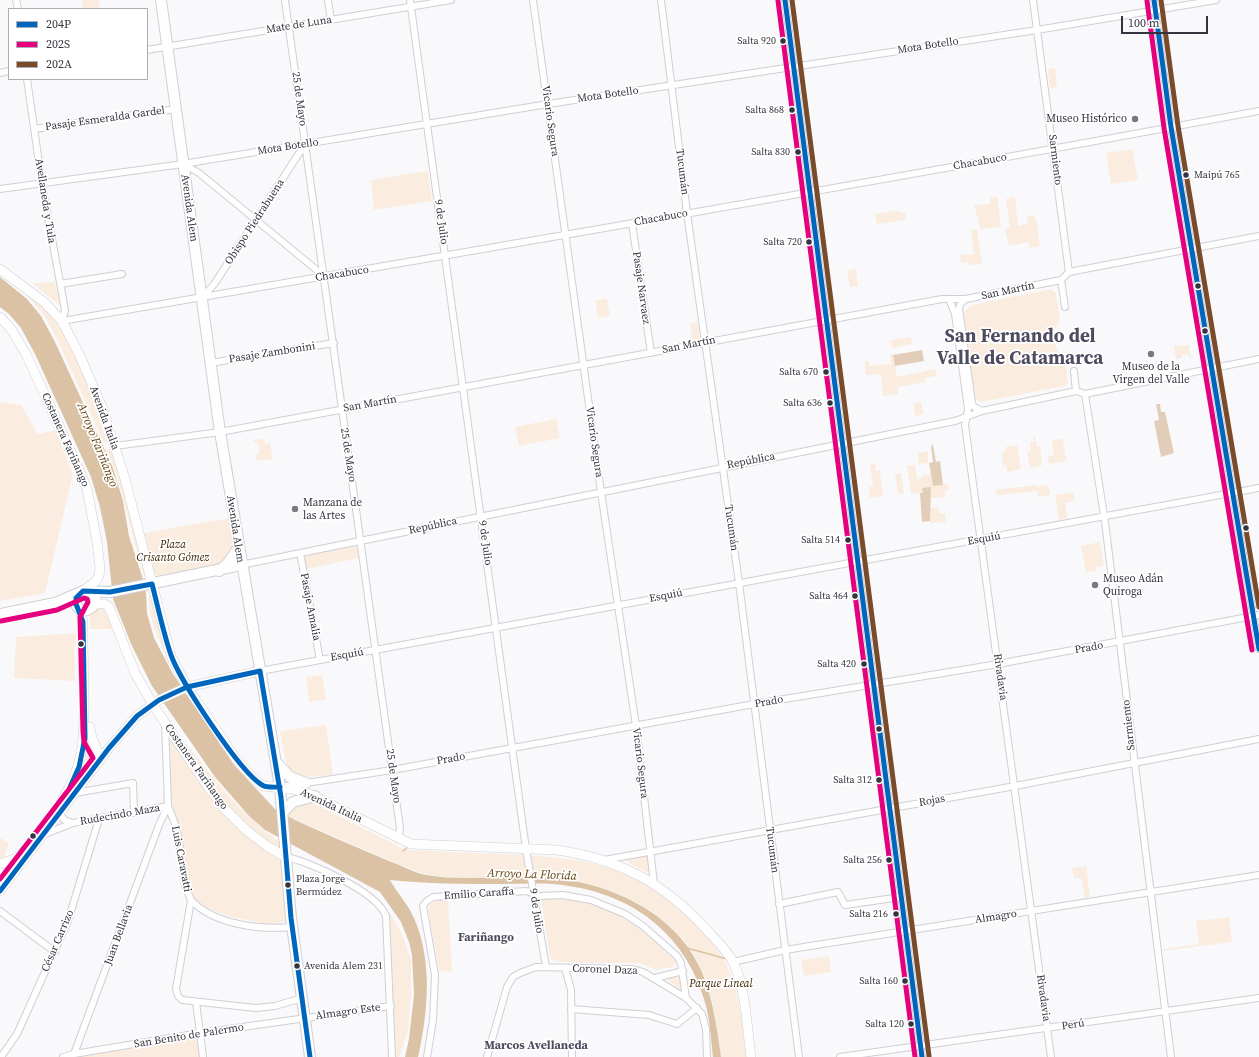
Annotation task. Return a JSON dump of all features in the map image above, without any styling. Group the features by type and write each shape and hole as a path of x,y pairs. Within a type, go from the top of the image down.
{"main road":[{"name":"Avenida Alem","path":"161,0 220,432 238,548 280,787 292,927 310,1057"},
{"name":"Avenida Italia","path":"0,269 44,302 62,321 80,356 94,388 115,446 149,584 171,656 185,687 236,759 251,776 263,786 302,791 315,796 398,839 419,846 526,849 580,854 604,860 635,872 654,884 685,908 701,923 733,962 742,999 751,1057"},
{"name":"Costanera Fariñango","path":"0,317 11,329 26,354 87,489 97,542 100,568 99,576 96,581 84,592"},
{"path":"219,571 233,556 238,548"},
{"path":"0,614 55,603 84,592 110,592 219,571 241,565"},
{"path":"219,571 236,575 244,582"},
{"path":"81,754 86,765 98,763 100,754 96,748 90,731 87,617 94,606 94,596 84,592"},
{"path":"0,864 17,858 24,852 54,813 74,781 85,731 83,622 75,601 84,592"},
{"path":"55,603 67,604 86,611 110,592"},
{"name":"Costanera Fariñango","path":"94,606 104,604 109,608 135,672 156,702 165,721 204,781 233,818 267,846 286,852"},
{"name":"Esquiú","path":"1,890 98,763 137,716 156,702 185,687 260,671"},
{"path":"81,754 90,747 96,748"},
{"path":"275,760 290,777 306,783"},
{"path":"283,812 293,802 315,796"},
{"path":"0,873 2,880 1,890"}],"street":[{"name":"25 de Mayo","path":"284,0 334,343 343,409 342,419 400,828 398,839"},
{"path":"328,0 331,20"},
{"name":"9 de Julio","path":"410,0 497,627 526,849 546,968"},
{"name":"Mate de Luna","path":"148,50 451,0"},
{"name":"Vicario Segura","path":"532,0 548,104 601,492 636,726 654,884"},
{"name":"Tucumán","path":"661,0 687,213 739,583 799,1057"},
{"path":"785,0 922,1057"},
{"name":"Sarmiento","path":"1034,0 1069,272"},
{"path":"1154,0 1171,127 1191,249 1256,615 1259,649"},
{"name":"Mota Botello","path":"0,189 183,164 548,104 1037,30 1216,0"},
{"name":"Avellaneda y Tula","path":"27,80 42,184 65,310 62,321"},
{"name":"Pasaje Esmeralda Gardel","path":"34,129 176,109"},
{"name":"Chacabuco","path":"62,321 566,235 1054,149 1259,111"},
{"name":"Obispo Piedrabuena","path":"202,298 215,283 305,144"},
{"path":"183,164 199,173 324,276"},
{"name":"Pasaje Narvaez","path":"632,223 651,353"},
{"path":"1065,307 1062,280 1069,272 1259,236"},
{"path":"60,284 122,274"},
{"name":"San Martín","path":"115,446 220,432 826,320 949,299 966,299 1062,280"},
{"name":"Rivadavia","path":"949,299 955,314 968,409 964,425 982,539 1052,1057"},
{"path":"966,299 961,303 959,308 971,400 974,407 982,411"},
{"name":"Pasaje Zambonini","path":"210,363 334,343"},
{"path":"1074,371 1076,391 1085,394 1259,359"},
{"name":"República","path":"241,565 955,421 982,411 1076,391"},
{"name":"Sarmiento","path":"1085,394 1106,530 1133,762 1171,1057"},
{"name":"Esquiú","path":"260,671 1259,488"},
{"name":"Pasaje Amalia","path":"300,553 320,660"},
{"name":"Prado","path":"280,787 392,770 754,704 998,664 1256,615"},
{"name":"Luis Caravatti","path":"165,721 168,806 175,824 185,886 191,900 176,989 178,996 182,1000 196,1002"},
{"name":"Rojas","path":"604,860 1015,786 1133,762 1259,739"},
{"path":"75,793 133,782 134,813"},
{"name":"Rudecindo Maza","path":"44,834 73,823 168,806"},
{"name":"Juan Bellavia","path":"74,1054 159,825 168,806"},
{"name":"Rudecindo Maza","path":"60,813 64,820 73,823"},
{"name":"César Carrizo","path":"1,1057 17,1034 55,952 78,894 99,819"},
{"name":"Costanera Fariñango","path":"286,852 354,887 379,904 386,916 392,1057"},
{"name":"Almagro","path":"733,962 785,950 1259,875"},
{"name":"Emilio Caraffa","path":"427,1057 433,1020 435,975 424,915 424,906 427,901 433,897 532,889 540,896 563,895 592,900 626,914 654,935 677,956 683,971 686,998"},
{"path":"779,904 838,892 845,905 901,897"},
{"path":"191,900 202,909 227,920 272,928 292,927"},
{"path":"0,911 55,952"},
{"path":"487,1057 503,997 513,978 529,968 546,968"},
{"name":"Coronel Daza","path":"546,968 633,969 655,978 686,998 697,1008 704,1020 707,1057"},
{"path":"565,968 571,990 572,1057"},
{"path":"655,978 683,971"},
{"path":"203,1057 196,1002 266,1008 302,998"},
{"name":"Perú","path":"840,1057 1259,998"},
{"name":"Almagro Este","path":"305,1018 390,1006"},
{"path":"571,1009 649,1015 677,1024 697,1008"},
{"name":"San Benito de Palermo","path":"74,1054 200,1033 305,1018"},
{"path":"63,1057 74,1054"}],"green space":[{"path":"83,0 99,0 99,8 82,8"},
{"path":"1055,68 1057,87 1050,88 1048,69"},
{"path":"1132,149 1138,180 1111,184 1106,153"},
{"path":"428,171 432,201 374,210 371,180"},
{"path":"997,196 1001,227 980,229 978,216 974,205 990,204 990,198"},
{"path":"1015,197 1018,226 1027,224 1027,217 1034,215 1034,218 1036,218 1040,246 1030,248 1029,242 1009,246 1005,229 1010,228 1006,199"},
{"path":"898,210 899,212 905,212 906,220 877,224 875,214"},
{"path":"977,229 982,264 969,265 968,262 961,263 960,255 974,254 971,230"},
{"path":"856,269 858,286 850,287 847,271"},
{"path":"55,282 60,306 32,283"},
{"path":"20,288 47,310 69,343 85,375 99,409 110,442 104,443 58,341 44,315"},
{"path":"1051,289 1056,293 1060,320 1055,330 1054,340 1057,350 1066,359 1068,384 981,402 973,397 963,313 972,305"},
{"path":"607,299 610,316 598,318 595,300"},
{"path":"698,322 700,339 692,340 690,323"},
{"path":"911,337 912,344 892,348 891,340"},
{"path":"1189,345 1190,354 1193,356 1189,357 1188,354 1182,355 1182,358 1176,359 1174,346"},
{"path":"893,353 897,377 935,369 937,376 925,378 925,382 898,387 898,394 883,396 881,374 866,375 865,361 869,361 869,366 891,364 890,354"},
{"path":"0,402 21,405 38,434 55,430 73,474 45,593 0,601"},
{"path":"921,402 923,414 915,416 913,403"},
{"path":"556,419 560,438 519,446 515,427"},
{"path":"1033,436 1035,436 1037,447 1040,446 1042,465 1030,468 1027,452 1031,451 1030,442 1034,442"},
{"path":"264,439 265,444 270,443 273,459 257,461 255,455 259,453 260,447 253,440"},
{"path":"1063,439 1066,461 1049,464 1048,456 1054,455 1052,440"},
{"path":"1017,445 1021,469 1007,472 1006,465 1003,466 1002,452 1006,451 1006,447"},
{"path":"106,449 111,449 121,477 146,577 141,567 112,462"},
{"path":"928,451 928,463 919,464 917,453"},
{"path":"875,463 876,471 880,471 883,496 870,498 869,487 873,486 870,464"},
{"path":"915,465 917,479 921,479 921,476 931,474 933,486 948,484 949,490 945,491 945,497 931,498 931,487 923,493 911,494 907,466"},
{"path":"901,473 904,493 898,494 895,474"},
{"path":"1036,485 1037,487 1048,485 1050,495 1038,497 1037,491 996,495 995,490"},
{"path":"1073,492 1074,501 1065,503 1068,518 1059,520 1055,495"},
{"path":"939,507 939,514 945,513 946,522 930,523 930,508"},
{"name":"Plaza Crisanto Gómez","path":"230,518 233,549 220,565 160,576 154,574 144,533"},
{"path":"1100,542 1104,566 1096,567 1096,571 1086,572 1081,546"},
{"path":"352,546 357,548 359,558 306,569 304,559 306,556"},
{"path":"150,591 166,653 153,624 149,608"},
{"path":"99,607 107,609 113,629 90,629 90,613"},
{"path":"76,633 76,647 74,647 75,681 14,678 16,637"},
{"path":"322,675 326,699 309,702 306,677"},
{"path":"326,725 333,774 306,777 292,772 285,757 280,731"},
{"name":"Plaza Jorge Bermúdez","path":"171,739 201,783 282,862 283,894 287,907 285,921 276,924 266,924 213,911 201,904 192,894 187,881 182,841 172,800 169,741"},
{"path":"186,743 229,796 253,821 280,842 281,846 278,848 263,839 236,816 224,803 203,774"},
{"path":"92,751 95,752 95,762 88,763 85,762 84,755 85,752"},
{"name":"Parque Lineal","path":"309,801 402,848 410,850 560,858 607,867 628,875 649,887 671,902 692,921 710,941 726,963 738,998 746,1057 721,1057 715,1014 707,982 691,950 675,930 655,914 634,901 586,883 561,878 522,876 452,878 420,873 292,818 287,814 289,808"},
{"path":"0,838 9,843 4,859 0,860"},
{"path":"646,856 649,858 650,871 648,873 627,862 629,858"},
{"path":"1086,866 1090,897 1085,898 1081,878 1074,878 1072,868"},
{"path":"558,898 594,905 623,918 649,936 676,962 672,967 657,970 639,963 579,963 554,961 550,957 541,899"},
{"path":"440,900 448,900 452,972 439,970 428,909 432,903"},
{"path":"389,912 402,934 411,960 411,996 408,1031 399,1057 396,1057"},
{"path":"1229,917 1232,942 1163,951 1163,949 1199,944 1196,921"},
{"path":"829,956 831,972 804,976 801,960"},
{"path":"676,976 681,980 681,990 666,979"},
{"path":"192,1038 197,1042 199,1057 74,1057"}],"shaded area":[{"path":"922,350 924,361 895,366 893,355"},
{"path":"1156,404 1160,404 1161,412 1165,412 1174,453 1161,457 1154,421 1159,420"},
{"path":"933,445 936,462 940,461 943,485 933,486 929,463 933,462 931,446"},
{"path":"931,487 930,521 922,522 920,493 923,493 922,488"}],"water":[{"name":"Arroyo Fariñango","path":"0,277 27,299 41,316 55,342 113,468 123,501 129,536 142,576 146,593 147,613 154,638 173,674 234,765 275,809 295,820 417,873 453,878 535,877 584,883 609,891 632,901 654,914 674,930 690,950 702,972 712,1003 721,1057 713,1057 706,1006 698,982 687,960 673,941 656,924 637,910 617,899 594,891 552,884 446,884 390,880 414,918 424,952 426,969 426,1005 418,1057 405,1057 409,1039 414,995 412,955 409,942 401,922 380,892 265,830 249,816 215,777 152,686 132,646 113,599 107,542 100,507 91,477 35,354 21,328 9,314 0,307"}],"waterway":[{"path":"403,851 408,847"},
{"path":"687,948 727,959"}],"transit line":[{"name":"204P","path":"785,0 922,1057"},
{"name":"202A","path":"792,0 929,1056"},
{"name":"204P","path":"1154,0 1171,127 1259,649"},
{"name":"202A","path":"1161,0 1178,126 1259,607"},
{"name":"202S","path":"778,1 915,1057"},
{"name":"202S","path":"1147,1 1164,128 1252,650"},
{"name":"204P","path":"70,787 79,767 85,738 83,622 76,604 76,598 83,591 110,592 152,584 171,655 198,704 226,745 252,777 264,786 280,787"},
{"name":"202S","path":"0,879 93,758 84,742 83,731 80,617 88,602 87,599 84,598 57,610 1,621"},
{"name":"204P","path":"0,891 109,748 137,716 159,700 187,687 260,671 281,797 291,918 310,1057"}],"place":[{"name":"Salta 920","path":"783,41"},
{"name":"Salta 868","path":"792,110"},
{"name":"Museo Histórico","path":"1135,119"},
{"name":"Salta 830","path":"798,152"},
{"name":"Maipú 765","path":"1186,175"},
{"name":"Salta 720","path":"809,242"},
{"name":"Museo de la Virgen del Valle","path":"1151,354"},
{"name":"Salta 670","path":"826,372"},
{"name":"Salta 636","path":"830,403"},
{"name":"Manzana de las Artes","path":"295,509"},
{"name":"Salta 514","path":"848,540"},
{"name":"Museo Adán Quiroga","path":"1095,585"},
{"name":"Salta 464","path":"855,596"},
{"name":"Salta 420","path":"864,664"},
{"name":"Salta 312","path":"879,780"},
{"name":"Salta 256","path":"889,860"},
{"name":"Plaza Jorge Bermúdez","path":"288,885"},
{"name":"Salta 216","path":"896,914"},
{"name":"Avenida Alem 231","path":"297,966"},
{"name":"Salta 160","path":"905,981"},
{"name":"Salta 120","path":"911,1024"}],"district":[{"name":"San Fernando del Valle de Catamarca","path":"1020,348"},
{"name":"Fariñango","path":"486,938"},
{"name":"Marcos Avellaneda","path":"536,1046"}],"water label":[{"name":"Arroyo La Florida","path":"532,875"}]}
